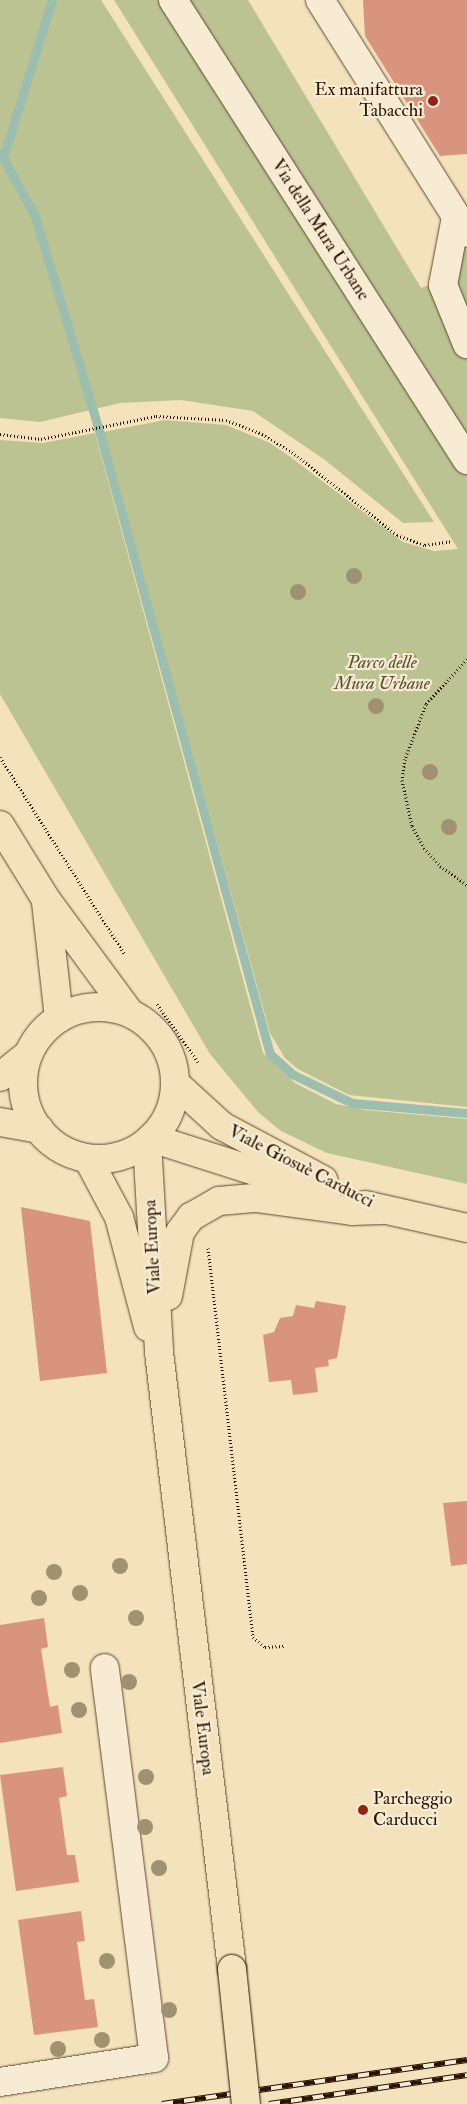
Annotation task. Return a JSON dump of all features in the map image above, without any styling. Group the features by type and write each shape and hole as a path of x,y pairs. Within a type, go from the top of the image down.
{"main road":[{"path":"0,825 45,898 129,1012 148,1024 163,1041 172,1062 176,1084 169,1113 149,1140 121,1156 88,1159 66,1151 38,1130 0,1122"},
{"path":"45,898 58,1018"},
{"path":"0,1077 28,1054 44,1029 58,1018 93,1006 129,1012"},
{"path":"28,1054 24,1096 38,1130"},
{"name":"Viale Giosuè Carducci","path":"176,1084 204,1113 244,1141 382,1210"},
{"name":"Viale Giosuè Carducci","path":"149,1140 269,1179 382,1210 467,1228"},
{"name":"Viale Europa","path":"149,1140 159,1352 232,1969 246,2104"},
{"name":"Viale Europa","path":"88,1159 118,1217 142,1312 159,1352"},
{"name":"Viale Giosuè Carducci","path":"159,1352 177,1238 186,1223 204,1207 218,1201 256,1198 333,1210 382,1210"}],"street":[{"name":"Via della Mura Urbane","path":"173,0 467,460"},
{"path":"320,0 462,225 443,285 467,344"},
{"path":"0,2082 154,2058 105,1668"}],"path":[{"path":"0,434 41,439 85,431 109,424 172,416 208,417 245,426 292,452 397,535 425,545 453,541"},
{"path":"467,659 426,704 405,759 402,780 412,826 424,848 440,866 467,885"},
{"path":"0,758 130,961"},
{"path":"156,1002 199,1064"},
{"path":"208,1243 253,1636 265,1648 284,1646"}],"green space":[{"path":"0,0 101,0 434,522 403,523 325,460 253,411 181,400 120,403 40,422 0,418"},
{"name":"Parco delle Mura Urbane","path":"114,0 248,0 421,288 460,274 454,254 462,240 467,251 467,1107 349,1095 298,1069 285,1058 270,1033 103,432 165,420 226,425 270,443 403,542 434,551 458,549"},
{"path":"95,433 263,1053 295,1083 336,1104 365,1110 467,1119 467,1184 327,1153 281,1131 259,1113 210,1054 0,694 0,440 43,443"}],"building":[{"name":"Ex manifattura Tabacchi","path":"363,0 467,0 467,154 440,156 365,36"},
{"path":"21,1207 90,1221 107,1373 40,1381"},
{"path":"316,1301 346,1306 337,1358 328,1360 329,1366 315,1368 318,1392 293,1395 291,1380 269,1382 263,1335 274,1332 280,1318 293,1316 296,1305 314,1308"},
{"path":"467,1501 467,1564 451,1566 443,1503"},
{"path":"44,1618 48,1647 41,1649 50,1707 58,1705 62,1733 0,1743 0,1625"},
{"path":"63,1767 67,1796 59,1798 67,1855 75,1855 79,1882 16,1891 0,1775"},
{"path":"81,1911 85,1941 77,1942 85,2000 94,1999 98,2027 34,2035 18,1920"}],"waterway":[{"path":"3,158 52,0"},
{"path":"0,153 35,216 100,434 270,1054 292,1074 352,1103 467,1113"}],"railway":[{"path":"162,2104 467,2060"},
{"path":"269,2104 467,2075"}],"place":[{"name":"Ex manifattura Tabacchi","path":"433,101"},
{"name":"Parcheggio Carducci","path":"363,1810"}]}
